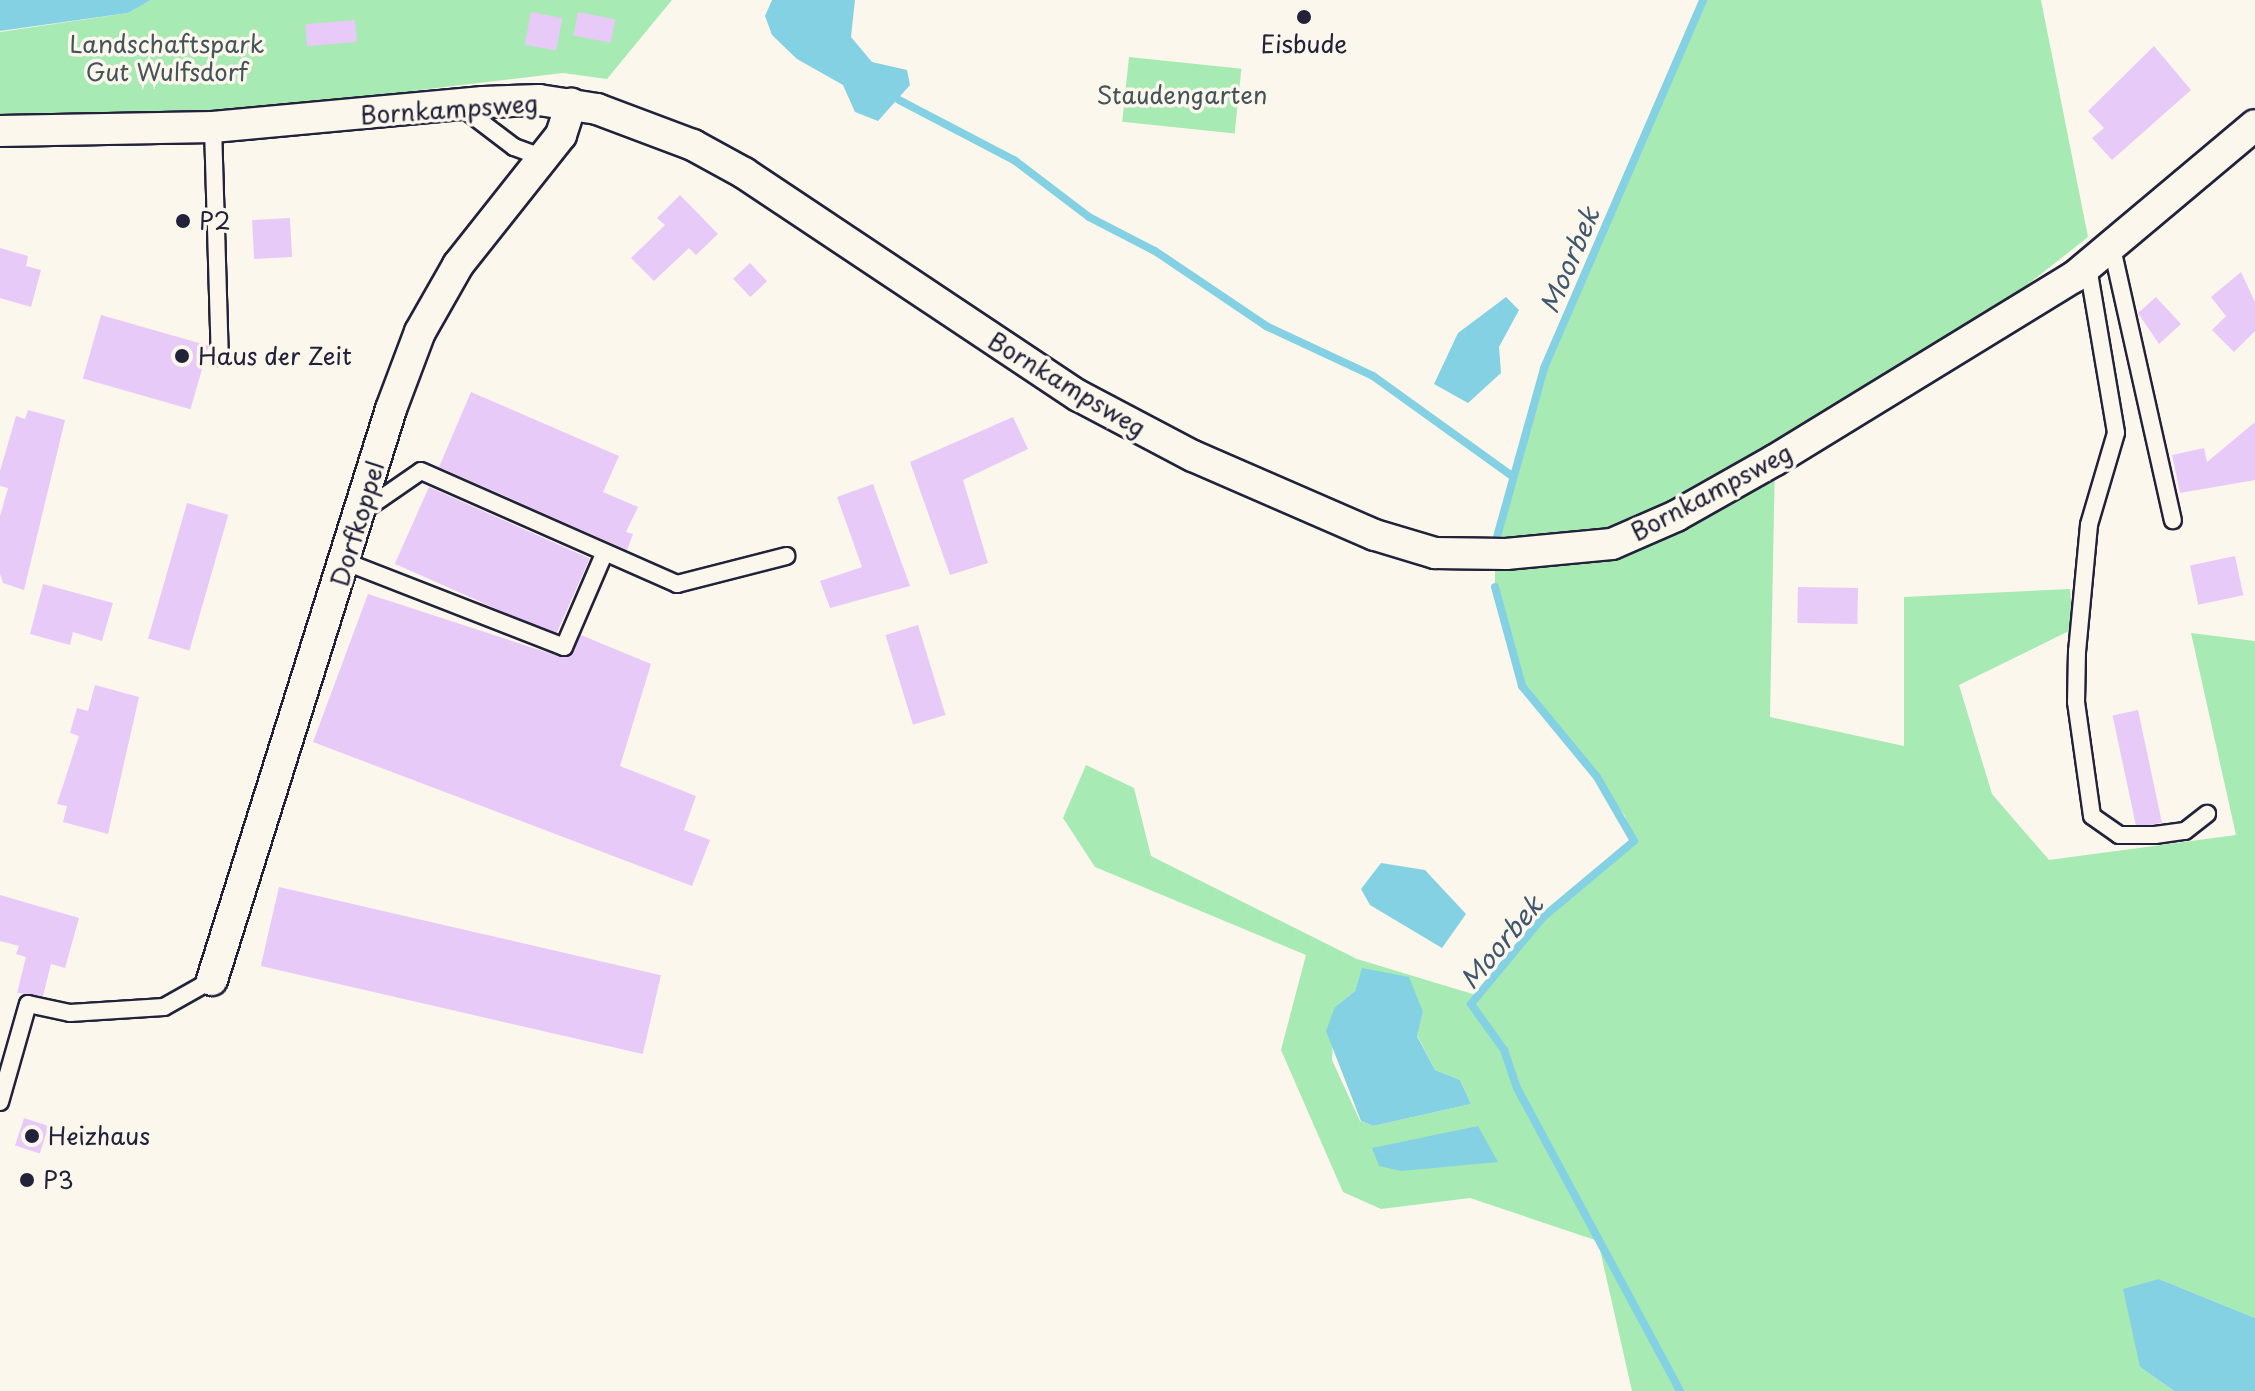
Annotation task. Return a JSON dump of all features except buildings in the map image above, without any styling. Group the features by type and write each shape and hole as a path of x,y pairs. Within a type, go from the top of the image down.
{"street":[{"name":"Bornkampsweg","path":"0,131 213,127 458,105 571,104 656,129 731,166 1079,396 1193,456 1311,512 1435,553 1547,554 1612,544 1676,516 2098,258 2255,125"},
{"name":"Dorfkoppel","path":"212,980 420,332 458,265 561,135 571,104"}],"lane":[{"path":"458,105 514,147 541,157"},
{"path":"213,127 220,357"},
{"path":"2098,258 2173,520"},
{"path":"2098,258 2116,433 2089,525 2077,651 2076,702 2092,816 2119,835 2155,835 2185,831 2207,814"},
{"path":"362,512 421,471 677,584 786,556"},
{"path":"346,562 564,647 604,554"},
{"path":"0,1102 28,1004 70,1013 164,1007 212,980"}],"green space":[{"name":"Landschaftspark Gut Wulfsdorf","path":"151,0 672,0 607,79 563,73 210,115 0,118 0,32 128,13"},
{"path":"1703,0 2041,0 2088,237 1895,389 1775,460 1770,717 1904,746 1904,597 2070,589 2073,629 1959,685 1992,794 2049,860 2236,835 2191,633 2255,641 2255,1318 2159,1279 2140,1367 2174,1391 1632,1391 1598,1241 1470,1198 1381,1209 1343,1192 1281,1050 1306,955 1095,867 1063,818 1086,765 1134,788 1151,856 1357,959 1476,995 1543,917 1632,845 1625,816 1522,686 1495,587 1495,544 1544,368","holes":["1362,969 1423,1012 1417,1035 1435,1070 1460,1080 1471,1104 1373,1126 1360,1121 1332,1060 1335,1007 1355,991"]},
{"name":"Staudengarten","path":"1129,57 1241,69 1235,133 1122,122"}],"water":[{"path":"0,0 151,0 128,13 0,31"},
{"path":"772,0 855,0 851,37 872,62 907,70 910,85 878,121 855,112 843,85 797,59 772,35 765,16"},
{"path":"1506,297 1519,310 1499,347 1501,373 1468,403 1434,384 1458,333"},
{"path":"1381,863 1425,870 1466,914 1442,948 1370,905 1361,889"},
{"path":"1362,968 1409,977 1423,1012 1417,1036 1435,1070 1460,1080 1471,1104 1373,1126 1361,1121 1326,1031 1335,1007 1355,991"},
{"path":"1478,1126 1498,1162 1401,1171 1379,1166 1372,1148"},
{"path":"2159,1279 2255,1318 2255,1391 2174,1391 2140,1367 2123,1289"}],"waterway":[{"name":"Moorbek","path":"1495,544 1544,368 1703,0"},
{"path":"899,100 1014,160 1089,217 1155,251 1266,326 1373,376 1511,475"},
{"name":"Moorbek","path":"1495,587 1522,686 1597,777 1634,841 1543,917 1471,1004 1504,1050 1517,1088 1680,1391"}],"place":[{"name":"Eisbude","path":"1304,17"},
{"name":"P2","path":"183,221"},
{"name":"Haus der Zeit","path":"182,356"},
{"name":"Heizhaus","path":"32,1136"},
{"name":"P3","path":"27,1180"}]}
